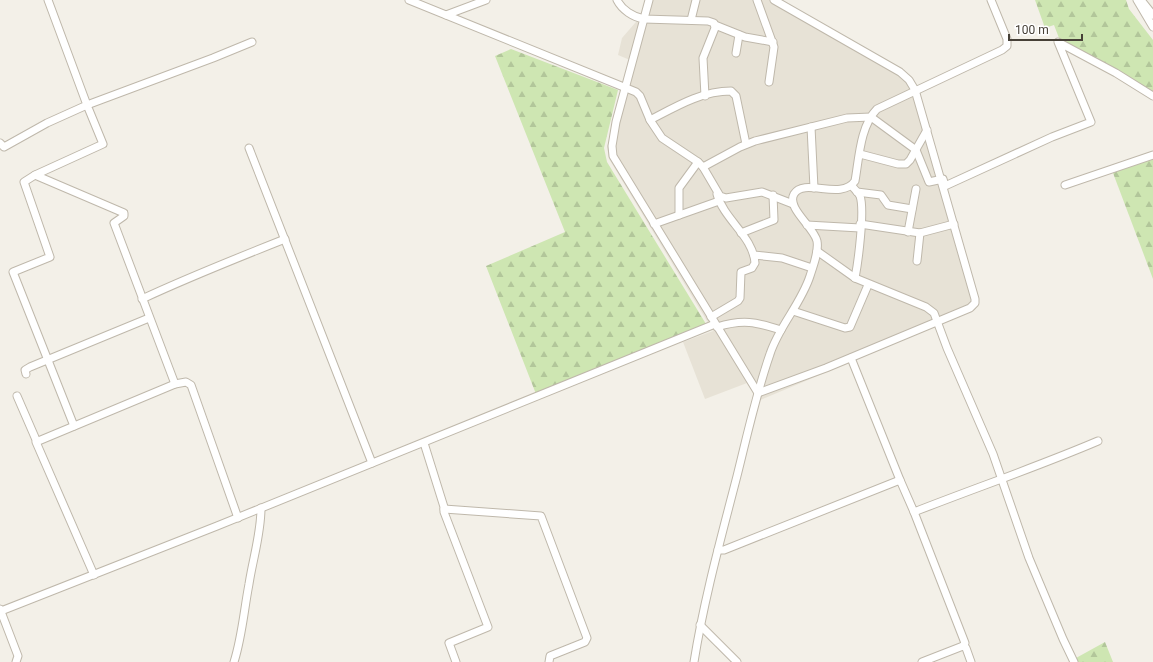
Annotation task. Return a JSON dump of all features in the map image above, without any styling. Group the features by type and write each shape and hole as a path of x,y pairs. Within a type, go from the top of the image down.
{"street":[{"path":"48,0 87,106 103,144 35,175 24,182 50,257 13,272 74,426"},
{"path":"409,0 595,77 638,93 650,120 662,138 701,165 726,214 742,233 754,256 754,266 741,272 740,299 711,317"},
{"path":"446,15 486,0"},
{"path":"617,0 623,8 635,18 708,21 739,35 773,42"},
{"path":"649,0 624,87 612,137 612,151 615,160 758,393"},
{"path":"692,20 696,0"},
{"path":"756,0 773,42 774,53 769,82"},
{"path":"758,393 777,388 851,358 970,308 975,303 973,291 927,130 915,90 909,80 900,72 774,0"},
{"path":"792,204 793,196 797,191 806,188 845,190 852,186 855,181 865,131 871,116 879,107 1002,50 1007,46 1007,38 991,0"},
{"path":"1137,0 1153,27"},
{"path":"1141,0 1153,15"},
{"path":"705,96 703,58 715,25"},
{"path":"736,53 739,35"},
{"path":"0,143 4,147 52,120 252,42"},
{"path":"941,179 943,179 945,186 1052,137 1091,122 1058,42 1116,73 1153,96"},
{"path":"650,120 687,101 727,91 735,94 746,144"},
{"path":"679,215 679,188 701,165 746,144 855,116 871,116 916,150 928,181 932,183 941,179"},
{"path":"810,127 814,188"},
{"path":"860,154 904,164 908,162 927,130"},
{"path":"249,148 372,463"},
{"path":"1066,186 1153,155"},
{"path":"35,175 124,213 124,216 114,223 175,384"},
{"path":"852,186 857,192 861,202 855,278"},
{"path":"908,232 916,189"},
{"path":"654,224 679,215 718,197 726,198 754,192 773,195 792,204 817,240 817,251 810,277 793,311 772,346 758,393 700,625 694,662"},
{"path":"857,192 880,195 888,205 912,209"},
{"path":"742,233 774,220 773,195"},
{"path":"808,225 860,226 920,233 954,224"},
{"path":"917,261 920,233"},
{"path":"142,299 187,278 217,266 224,265 285,239"},
{"path":"817,251 855,278 868,285 930,308 933,311 1003,479 1029,558 1062,639 1074,662"},
{"path":"754,256 782,258 812,268"},
{"path":"793,311 848,328 852,325 868,285"},
{"path":"26,374 25,370 30,367 149,318"},
{"path":"16,662 18,656 3,627 1,610 238,518 716,326 748,321 781,330"},
{"path":"851,358 964,640 963,646"},
{"path":"37,442 175,384 186,382 191,385 238,518"},
{"path":"17,396 94,575"},
{"path":"914,512 993,481 1003,479 1098,441"},
{"path":"424,443 444,509 488,627 449,643 456,662"},
{"path":"718,550 724,550 900,480"},
{"path":"234,662 238,651 249,581 259,538 261,508"},
{"path":"444,509 541,516 587,638 585,642 550,656 549,662"},
{"path":"700,625 737,662"},
{"path":"922,662 963,646"},
{"path":"963,646 966,648 971,662"}],"shaded area":[{"path":"646,0 778,0 909,80 915,89 979,302 975,310 758,401 747,383 705,399 683,342 713,331 609,159 607,147 630,60 618,55 622,38 642,15"}],"green space":[{"path":"1035,0 1126,0 1129,9 1153,40 1153,92 1059,38 1054,25 1045,28"},
{"path":"511,49 618,90 604,148 607,162 706,324 536,394 486,266 565,232 495,56"},
{"path":"1153,157 1153,279 1113,173"},
{"path":"1105,642 1113,662 1077,662 1076,658"}]}
